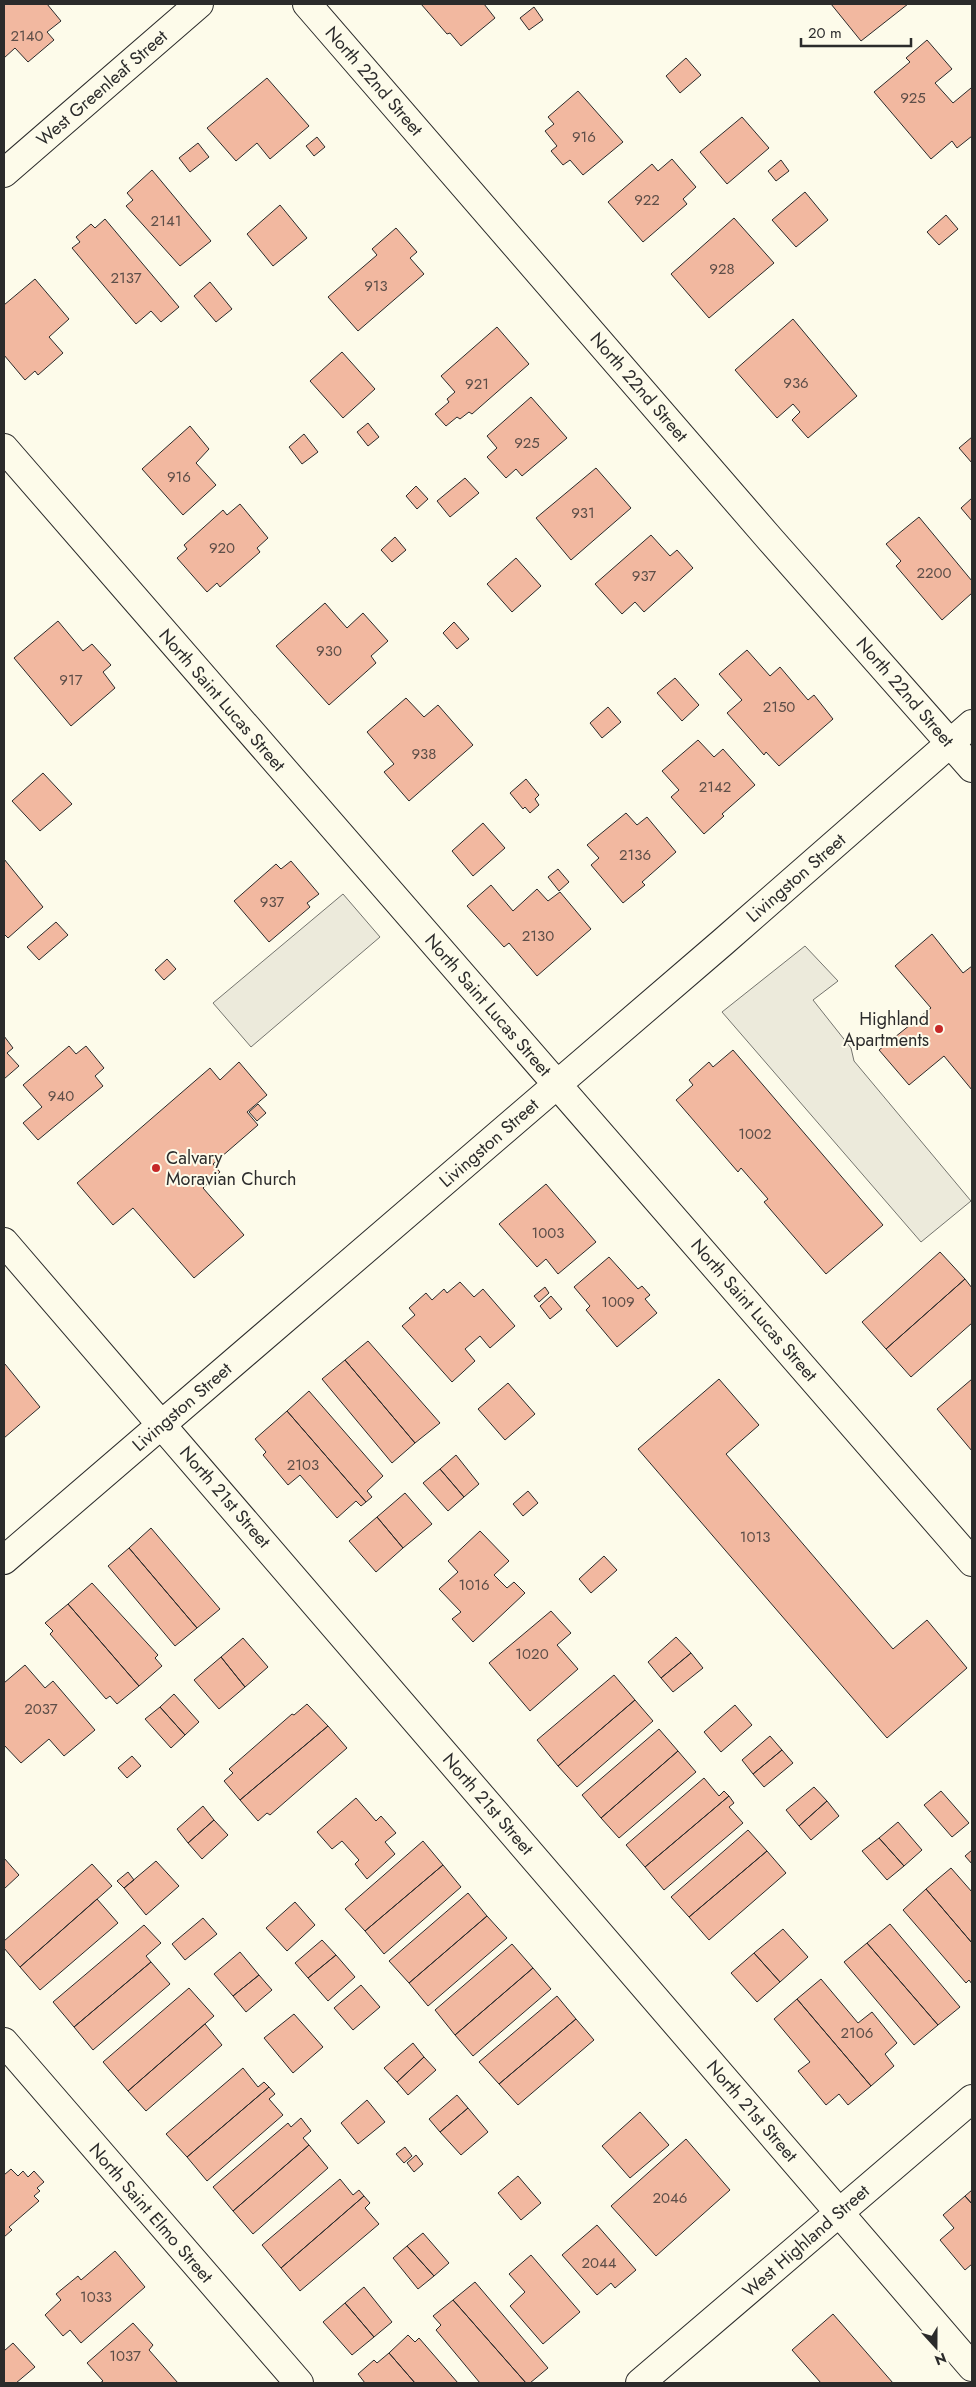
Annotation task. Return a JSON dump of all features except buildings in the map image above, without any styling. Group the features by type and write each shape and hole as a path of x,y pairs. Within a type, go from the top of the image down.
{"street":[{"name":"West Greenleaf Street","path":"4,173 199,4"},
{"name":"North 22nd Street","path":"307,4 769,538 972,768"},
{"name":"North Saint Lucas Street","path":"4,448 972,1562"},
{"name":"Livingston Street","path":"4,1560 972,724"},
{"name":"North 21st Street","path":"4,1242 972,2367"},
{"name":"North Saint Elmo Street","path":"4,2042 299,2383"},
{"name":"West Highland Street","path":"640,2383 972,2099"}],"shaded area":[{"path":"343,894 380,937 251,1047 213,1003"},
{"path":"805,946 838,981 813,1000 851,1048 854,1061 971,1201 921,1242 722,1012"}],"place":[{"name":"Highland Apartments","path":"939,1029"},
{"name":"Calvary Moravian Church","path":"156,1168"}]}
